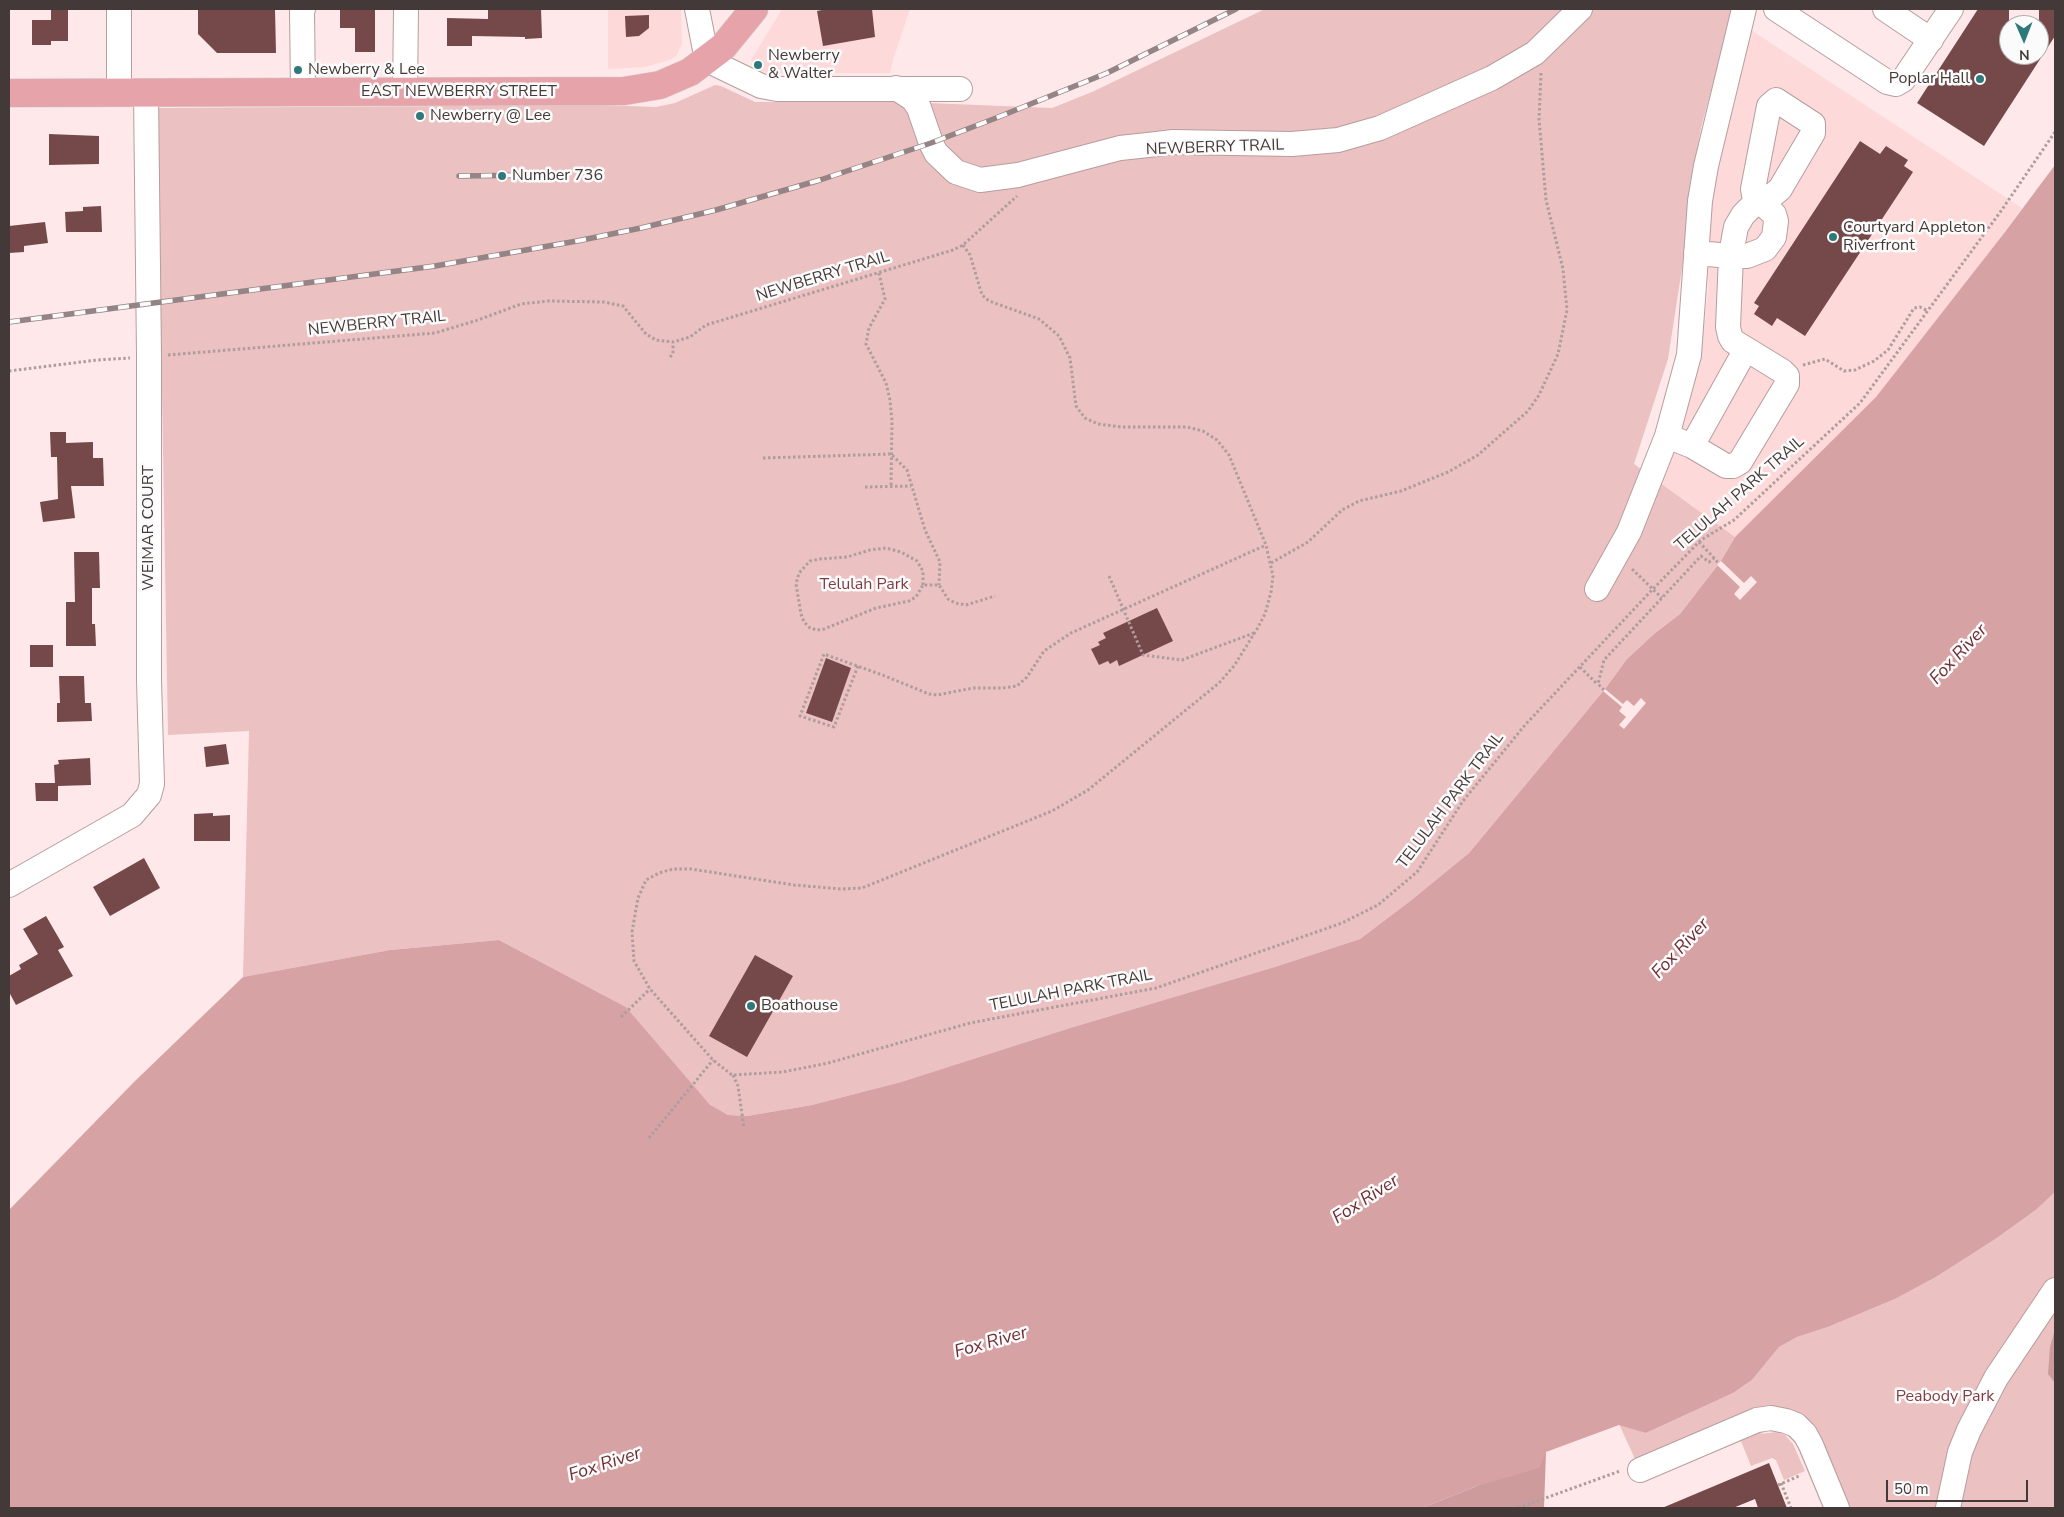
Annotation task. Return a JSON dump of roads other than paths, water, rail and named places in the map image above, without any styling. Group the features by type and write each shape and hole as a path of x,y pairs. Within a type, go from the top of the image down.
{"main road":[{"name":"EAST NEWBERRY STREET","path":"9,93 624,91 660,85 690,72 723,47 754,9"}],"street":[{"path":"118,9 119,93"},
{"path":"303,9 303,93"},
{"path":"406,9 406,93"},
{"path":"698,9 707,60 769,88 960,89"},
{"path":"896,88 913,99 919,108 936,153 956,172 980,180 1018,174 1120,148 1173,142 1292,144 1338,140 1380,128 1492,78 1536,53 1580,9"},
{"path":"1597,589 1629,532 1667,436 1689,355 1700,201 1706,166 1744,9"},
{"path":"1776,9 1887,82 1896,84 1903,80 1951,9"},
{"path":"1885,9 1931,40"},
{"name":"WEIMAR COURT","path":"9,885 132,815 148,795 152,784 149,680 149,356 146,93"},
{"path":"1667,436 1692,446 1726,466 1733,466 1740,462 1787,384 1787,376 1782,371 1733,341 1728,327 1730,256 1736,226 1742,215 1753,205 1760,202 1774,214 1776,221 1774,237 1765,250 1747,256 1730,256 1696,252"},
{"path":"1692,446 1746,349"},
{"path":"1949,1508 1960,1452 1969,1430 1996,1378 2055,1290"},
{"path":"1640,1470 1757,1420 1771,1418 1796,1425 1804,1434 1811,1445 1837,1508"}],"water":[{"name":"Fox River","path":"2055,165 2055,1192 2037,1209 1997,1238 1936,1277 1895,1299 1828,1327 1797,1337 1779,1347 1752,1380 1733,1393 1646,1433 1619,1425 1546,1452 1539,1468 1477,1486 1422,1508 9,1508 9,1210 134,1082 243,977 390,950 499,940 626,1007 710,1105 728,1115 747,1116 812,1105 901,1082 1360,939 1469,853 1605,689 1627,659 1654,634 1680,614 1721,561 1735,537 1876,397"}],"railway":[{"path":"9,322 435,266 577,241 716,210 820,180 931,143 996,118 1107,73 1236,9"},
{"path":"459,176 542,175"}],"place":[{"name":"Newberry & Walter","path":"758,65"},
{"name":"Newberry & Lee","path":"298,70"},
{"name":"Poplar Hall","path":"1980,79"},
{"name":"Newberry @ Lee","path":"420,116"},
{"name":"Number 736","path":"502,176"},
{"name":"Courtyard Appleton Riverfront","path":"1833,237"},
{"name":"Boathouse","path":"751,1006"}],"park label":[{"name":"Telulah Park","path":"864,585"},
{"name":"Peabody Park","path":"1945,1397"}]}
